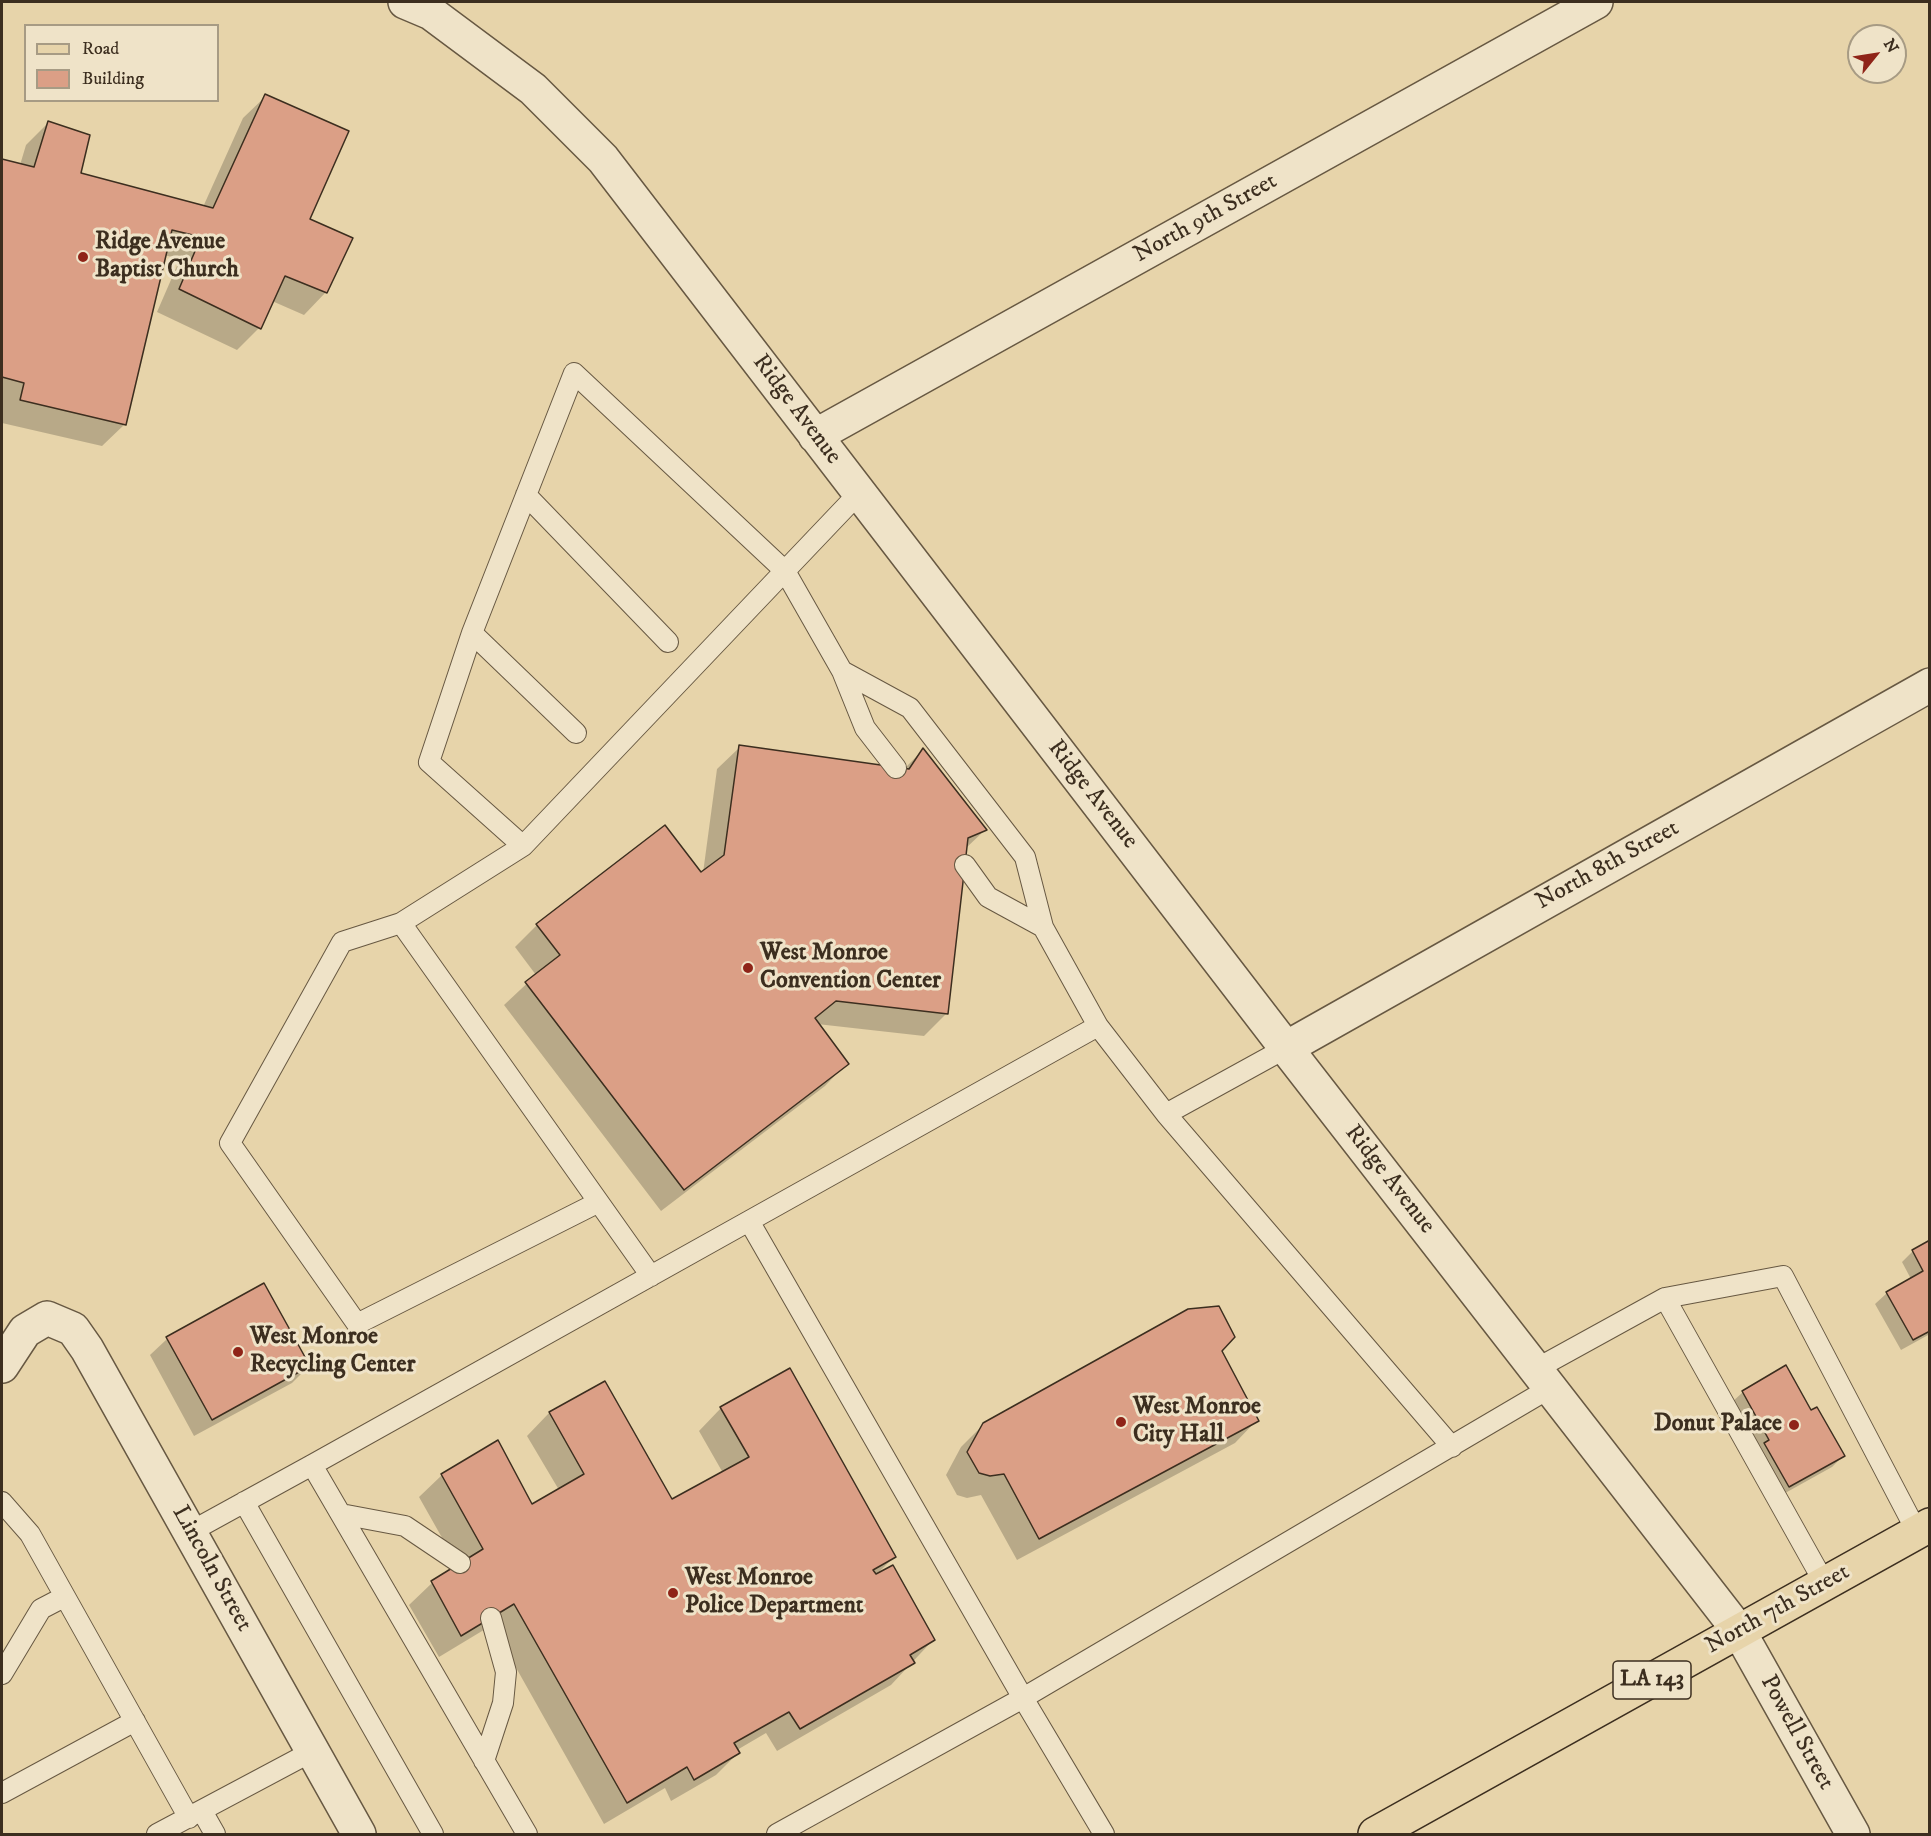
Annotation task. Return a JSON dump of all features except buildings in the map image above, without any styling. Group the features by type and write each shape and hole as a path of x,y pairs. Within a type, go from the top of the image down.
{"main road":[{"name":"North 7th Street","path":"1375,1834 1923,1529"}],"street":[{"name":"Ridge Avenue","path":"405,2 431,14 533,89 603,159 1286,1048 1739,1631"},
{"name":"North 9th Street","path":"815,436 1596,2"},
{"name":"North 8th Street","path":"1286,1048 1929,685"},
{"name":"Lincoln Street","path":"2,1366 25,1331 47,1318 73,1329 87,1349 359,1834"},
{"name":"Powell Street","path":"1739,1631 1853,1834"}],"lane":[{"path":"523,846 429,762 472,633 574,373 785,571 842,670 865,728 896,768"},
{"path":"597,1203 357,1324 230,1143 342,942 401,923 523,846 859,493"},
{"path":"526,495 668,642"},
{"path":"472,633 576,733"},
{"path":"842,670 910,708 1025,857 1043,927 1098,1026 1166,1114 1452,1446"},
{"path":"965,865 988,897 1043,927"},
{"path":"401,923 597,1203 651,1276"},
{"path":"190,1532 1098,1026"},
{"path":"1166,1114 1286,1048"},
{"path":"749,1221 1023,1698 1104,1834"},
{"path":"777,1834 1023,1698 1452,1446 1543,1379 1665,1298 1783,1276 1923,1529"},
{"path":"1665,1298 1825,1584"},
{"path":"312,1466 527,1834"},
{"path":"244,1502 433,1834"},
{"path":"2,1503 30,1534 135,1721 195,1814 215,1834"},
{"path":"341,1514 405,1526 460,1563"},
{"path":"2,1674 41,1609 64,1597"},
{"path":"484,1761 503,1703 506,1672 491,1618"},
{"path":"2,1793 135,1721"},
{"path":"157,1834 313,1751"}],"place":[{"name":"Ridge Avenue Baptist Church","path":"83,257"},
{"name":"West Monroe Convention Center","path":"748,968"},
{"name":"West Monroe Recycling Center","path":"238,1352"},
{"name":"West Monroe City Hall","path":"1121,1422"},
{"name":"Donut Palace","path":"1794,1425"},
{"name":"West Monroe Police Department","path":"673,1593"}]}
